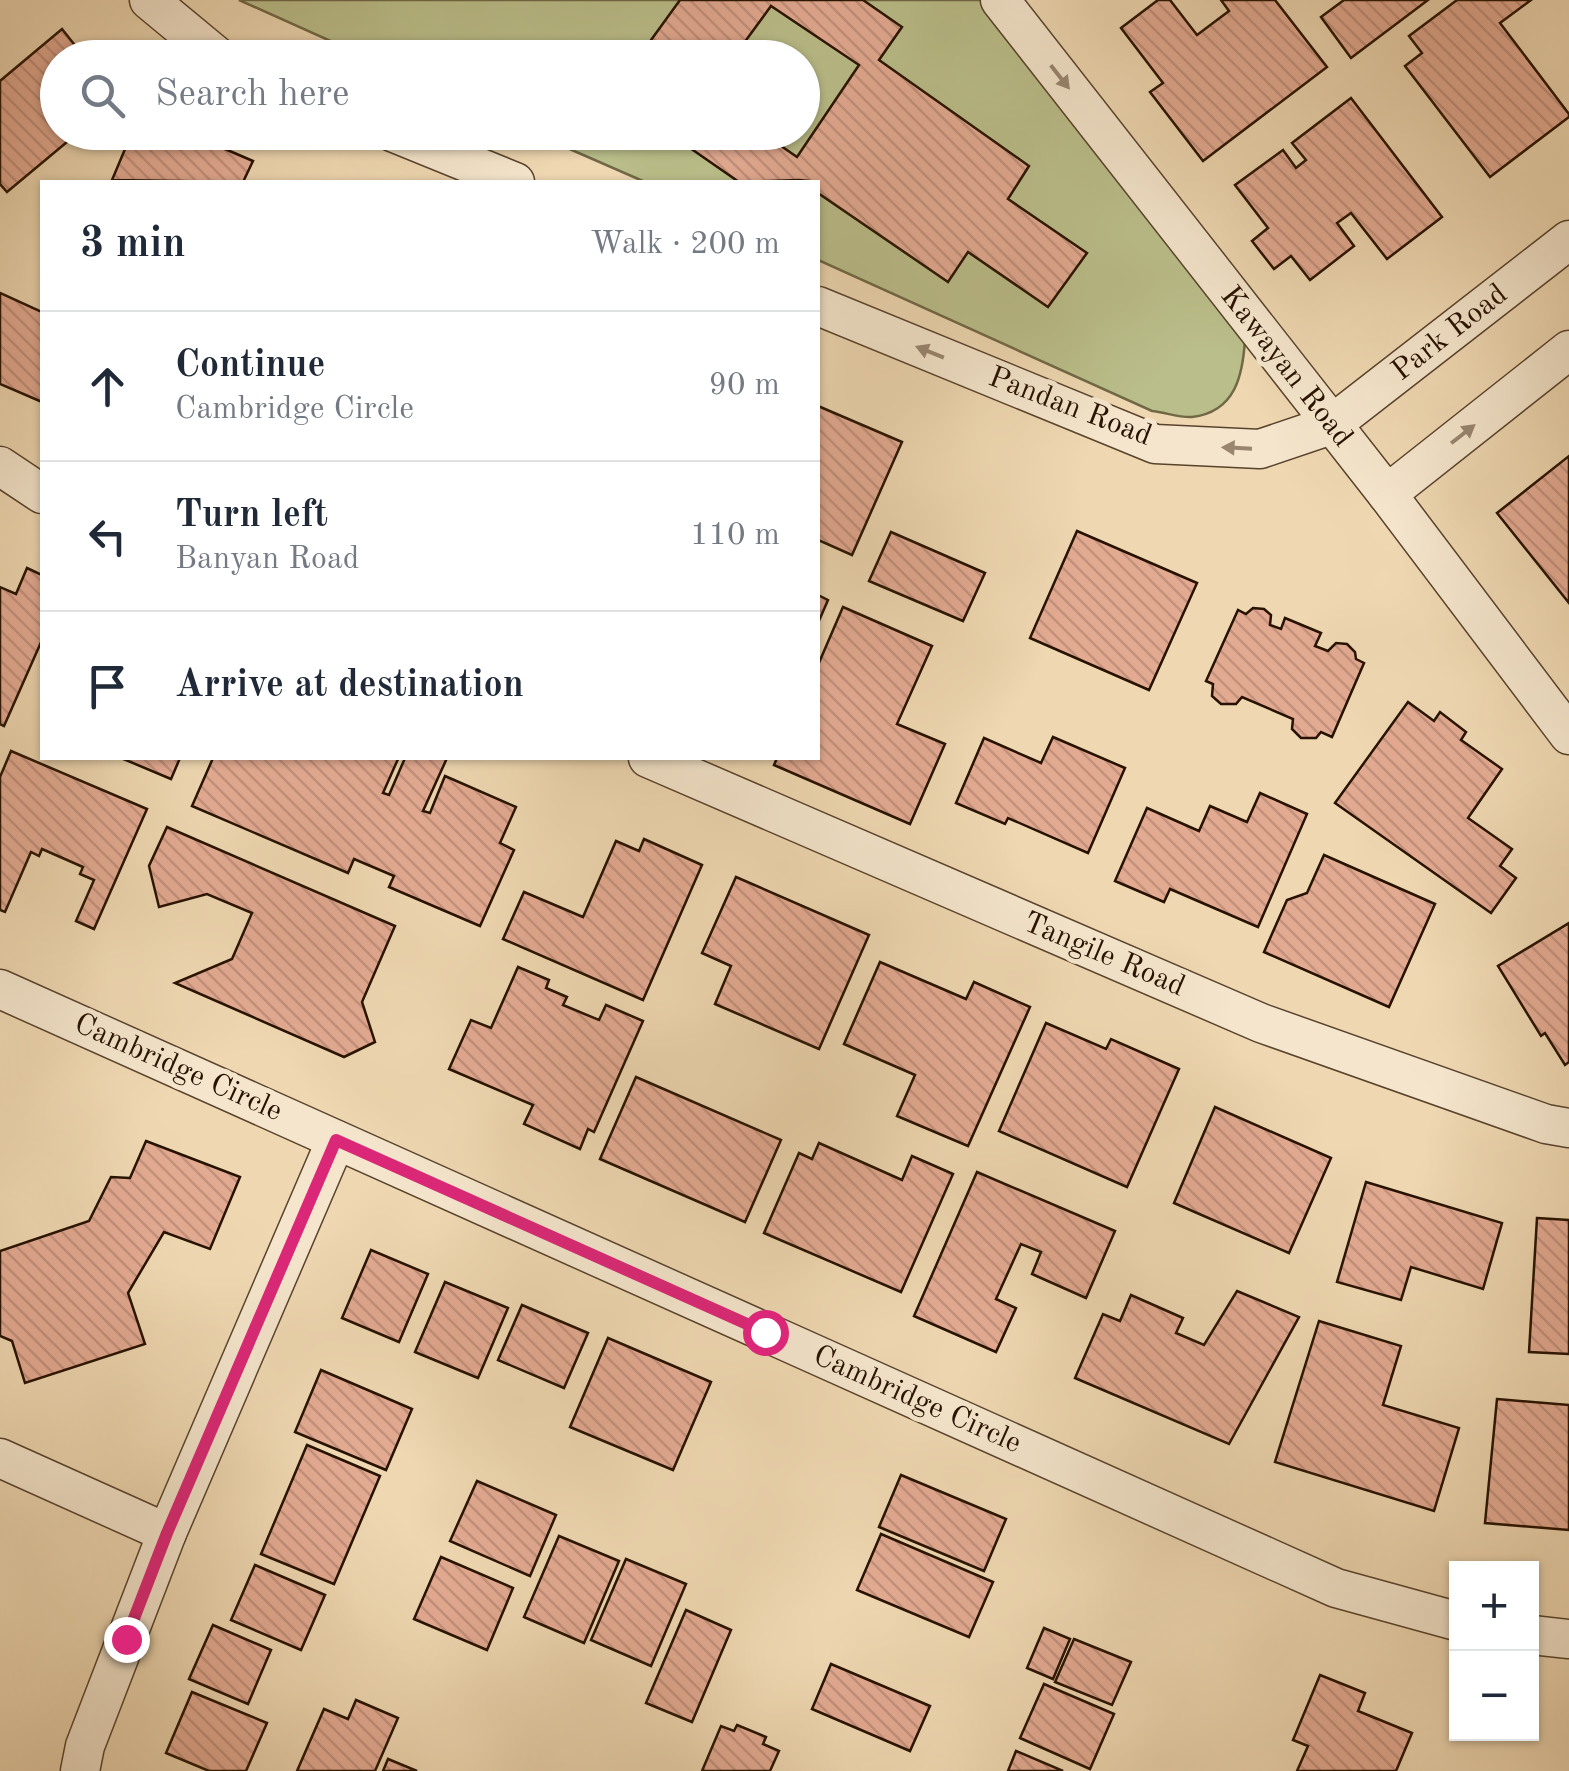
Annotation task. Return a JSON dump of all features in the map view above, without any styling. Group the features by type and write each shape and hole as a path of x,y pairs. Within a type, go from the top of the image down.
{"street":[{"path":"149,0 197,40"},
{"name":"Kawayan Road","path":"1000,0 1387,494 1569,736"},
{"path":"436,150 510,180"},
{"name":"Park Road","path":"1331,426 1569,240"},
{"name":"Pandan Road","path":"820,307 1155,444 1260,449 1331,426"},
{"path":"1387,494 1569,350"},
{"path":"0,466 40,493"},
{"name":"Tangile Road","path":"653,760 1261,1023 1546,1124 1569,1128"},
{"name":"Cambridge Circle","path":"0,988 1336,1588 1449,1619"},
{"path":"78,1762 167,1533 336,1140"},
{"path":"0,1458 167,1533"},
{"path":"1539,1636 1569,1640"}],"green space":[{"path":"239,0 982,0 1245,339 1239,378 1228,399 1207,414 1187,417 1152,411 820,261 820,180 640,180 572,150 820,150 820,40 328,40"}],"building":[{"path":"680,0 863,0 902,27 879,60 1029,166 1008,199 1087,253 1048,307 968,252 948,282 820,194 820,180 736,180 693,150 787,150 797,157 802,150 820,150 820,123 859,65 771,6 746,40 651,40"},
{"path":"1158,0 1170,0 1197,35 1229,11 1221,0 1275,0 1327,67 1203,161 1150,92 1163,83 1121,28"},
{"path":"1344,0 1428,0 1351,58 1321,17"},
{"path":"1457,0 1531,0 1500,23 1569,114 1490,177 1405,66 1422,53 1409,36"},
{"path":"62,29 71,40 49,40"},
{"path":"40,47 40,150 57,150 7,192 0,184 0,81"},
{"path":"1351,98 1442,217 1387,259 1351,213 1337,223 1354,246 1310,280 1291,256 1274,269 1252,241 1268,228 1235,185 1283,150 1296,168 1306,160 1292,143"},
{"path":"125,150 227,150 253,161 244,180 112,180"},
{"path":"0,293 40,311 40,401 0,384"},
{"path":"820,407 902,442 852,555 820,541"},
{"path":"1569,456 1569,603 1497,513"},
{"path":"1077,531 1197,583 1149,690 1030,638"},
{"path":"891,532 985,573 963,621 869,581"},
{"path":"27,568 40,574 40,645 4,726 0,724 0,587 16,594"},
{"path":"820,596 828,600 820,618"},
{"path":"843,607 932,646 897,724 945,744 910,824 774,765 776,760 820,760 820,660"},
{"path":"1253,608 1264,609 1271,615 1270,625 1281,629 1285,618 1321,633 1315,646 1328,651 1336,643 1347,644 1356,659 1364,663 1332,737 1321,732 1316,738 1301,738 1292,729 1293,719 1242,697 1236,704 1221,704 1212,696 1213,684 1206,681 1238,610 1246,614"},
{"path":"1408,702 1434,721 1440,712 1466,732 1461,740 1502,769 1468,818 1512,849 1500,866 1516,878 1491,913 1335,803"},
{"path":"1053,737 1125,768 1088,853 1008,818 1005,824 956,803 984,738 1041,763"},
{"path":"11,751 147,809 94,929 76,921 94,880 80,874 83,867 42,849 39,856 31,852 5,912 0,910 0,777"},
{"path":"126,760 179,760 171,779"},
{"path":"212,760 398,760 383,793 389,795 404,760 446,760 423,811 430,813 445,776 516,807 500,843 514,850 480,926 389,887 394,876 354,859 348,873 192,806"},
{"path":"1260,793 1307,814 1258,927 1170,889 1164,902 1115,881 1147,808 1199,831 1210,806 1247,822"},
{"path":"167,827 395,926 362,1002 375,1042 344,1057 175,983 232,959 252,913 207,894 159,907 149,866"},
{"path":"644,839 702,865 643,1000 503,939 524,892 583,917 616,841 639,851"},
{"path":"1324,855 1435,904 1389,1007 1264,952 1287,900 1307,893"},
{"path":"736,877 869,935 819,1049 715,1004 731,966 702,953"},
{"path":"1569,923 1569,1062 1565,1065 1545,1033 1541,1036 1498,966"},
{"path":"880,962 966,999 974,982 1030,1007 968,1146 897,1116 915,1075 844,1044"},
{"path":"518,967 549,980 546,988 567,997 563,1005 599,1020 606,1005 643,1021 594,1132 588,1129 580,1149 524,1124 533,1105 449,1069 471,1020 491,1028"},
{"path":"1046,1023 1106,1049 1111,1039 1179,1069 1127,1187 999,1131"},
{"path":"636,1077 781,1140 745,1222 600,1159"},
{"path":"1215,1107 1331,1158 1289,1253 1174,1203"},
{"path":"146,1141 240,1177 210,1249 164,1232 128,1293 145,1344 25,1383 12,1341 0,1336 0,1251 89,1221 111,1177 130,1178"},
{"path":"819,1143 902,1180 912,1156 953,1174 901,1292 764,1233 799,1153 812,1159"},
{"path":"977,1172 1115,1231 1086,1298 1032,1274 1041,1252 1021,1244 996,1299 1016,1308 996,1352 914,1316"},
{"path":"1366,1182 1502,1223 1483,1289 1411,1267 1401,1300 1337,1282"},
{"path":"1537,1218 1569,1220 1569,1354 1529,1352"},
{"path":"371,1250 428,1274 399,1342 342,1318"},
{"path":"445,1282 508,1308 478,1378 415,1352"},
{"path":"1237,1291 1299,1317 1229,1444 1075,1378 1103,1314 1120,1321 1131,1295 1183,1318 1176,1333 1204,1345"},
{"path":"522,1305 588,1333 564,1388 498,1360"},
{"path":"1319,1321 1401,1346 1383,1405 1459,1428 1434,1511 1275,1462"},
{"path":"608,1338 711,1382 673,1470 570,1427"},
{"path":"321,1370 412,1409 386,1470 295,1432"},
{"path":"1497,1399 1569,1405 1569,1530 1485,1523"},
{"path":"307,1445 380,1476 334,1584 261,1554"},
{"path":"901,1475 1006,1519 984,1571 879,1527"},
{"path":"477,1481 556,1515 530,1576 450,1541"},
{"path":"881,1534 993,1582 969,1637 857,1590"},
{"path":"559,1536 619,1561 584,1643 524,1617"},
{"path":"441,1557 513,1588 487,1650 414,1619"},
{"path":"626,1559 686,1584 651,1666 591,1640"},
{"path":"255,1565 325,1595 301,1650 231,1620"},
{"path":"686,1610 731,1630 692,1722 646,1703"},
{"path":"213,1625 271,1650 248,1704 189,1679"},
{"path":"1044,1628 1070,1639 1053,1679 1027,1668"},
{"path":"1074,1639 1131,1662 1112,1705 1055,1682"},
{"path":"831,1664 930,1706 910,1751 812,1709"},
{"path":"1320,1675 1365,1693 1358,1711 1412,1733 1396,1771 1297,1771 1308,1746 1293,1740"},
{"path":"1044,1684 1114,1714 1090,1769 1020,1738"},
{"path":"192,1692 267,1723 246,1771 209,1771 166,1753"},
{"path":"356,1700 398,1718 375,1771 297,1771 324,1709 348,1719"},
{"path":"737,1725 766,1737 763,1744 779,1751 770,1771 702,1771 721,1726 734,1731"},
{"path":"1016,1751 1063,1771 1008,1771"},
{"path":"388,1759 417,1771 383,1771"}],"route":[{"path":"126,1639 167,1533 336,1140 765,1332"}]}
